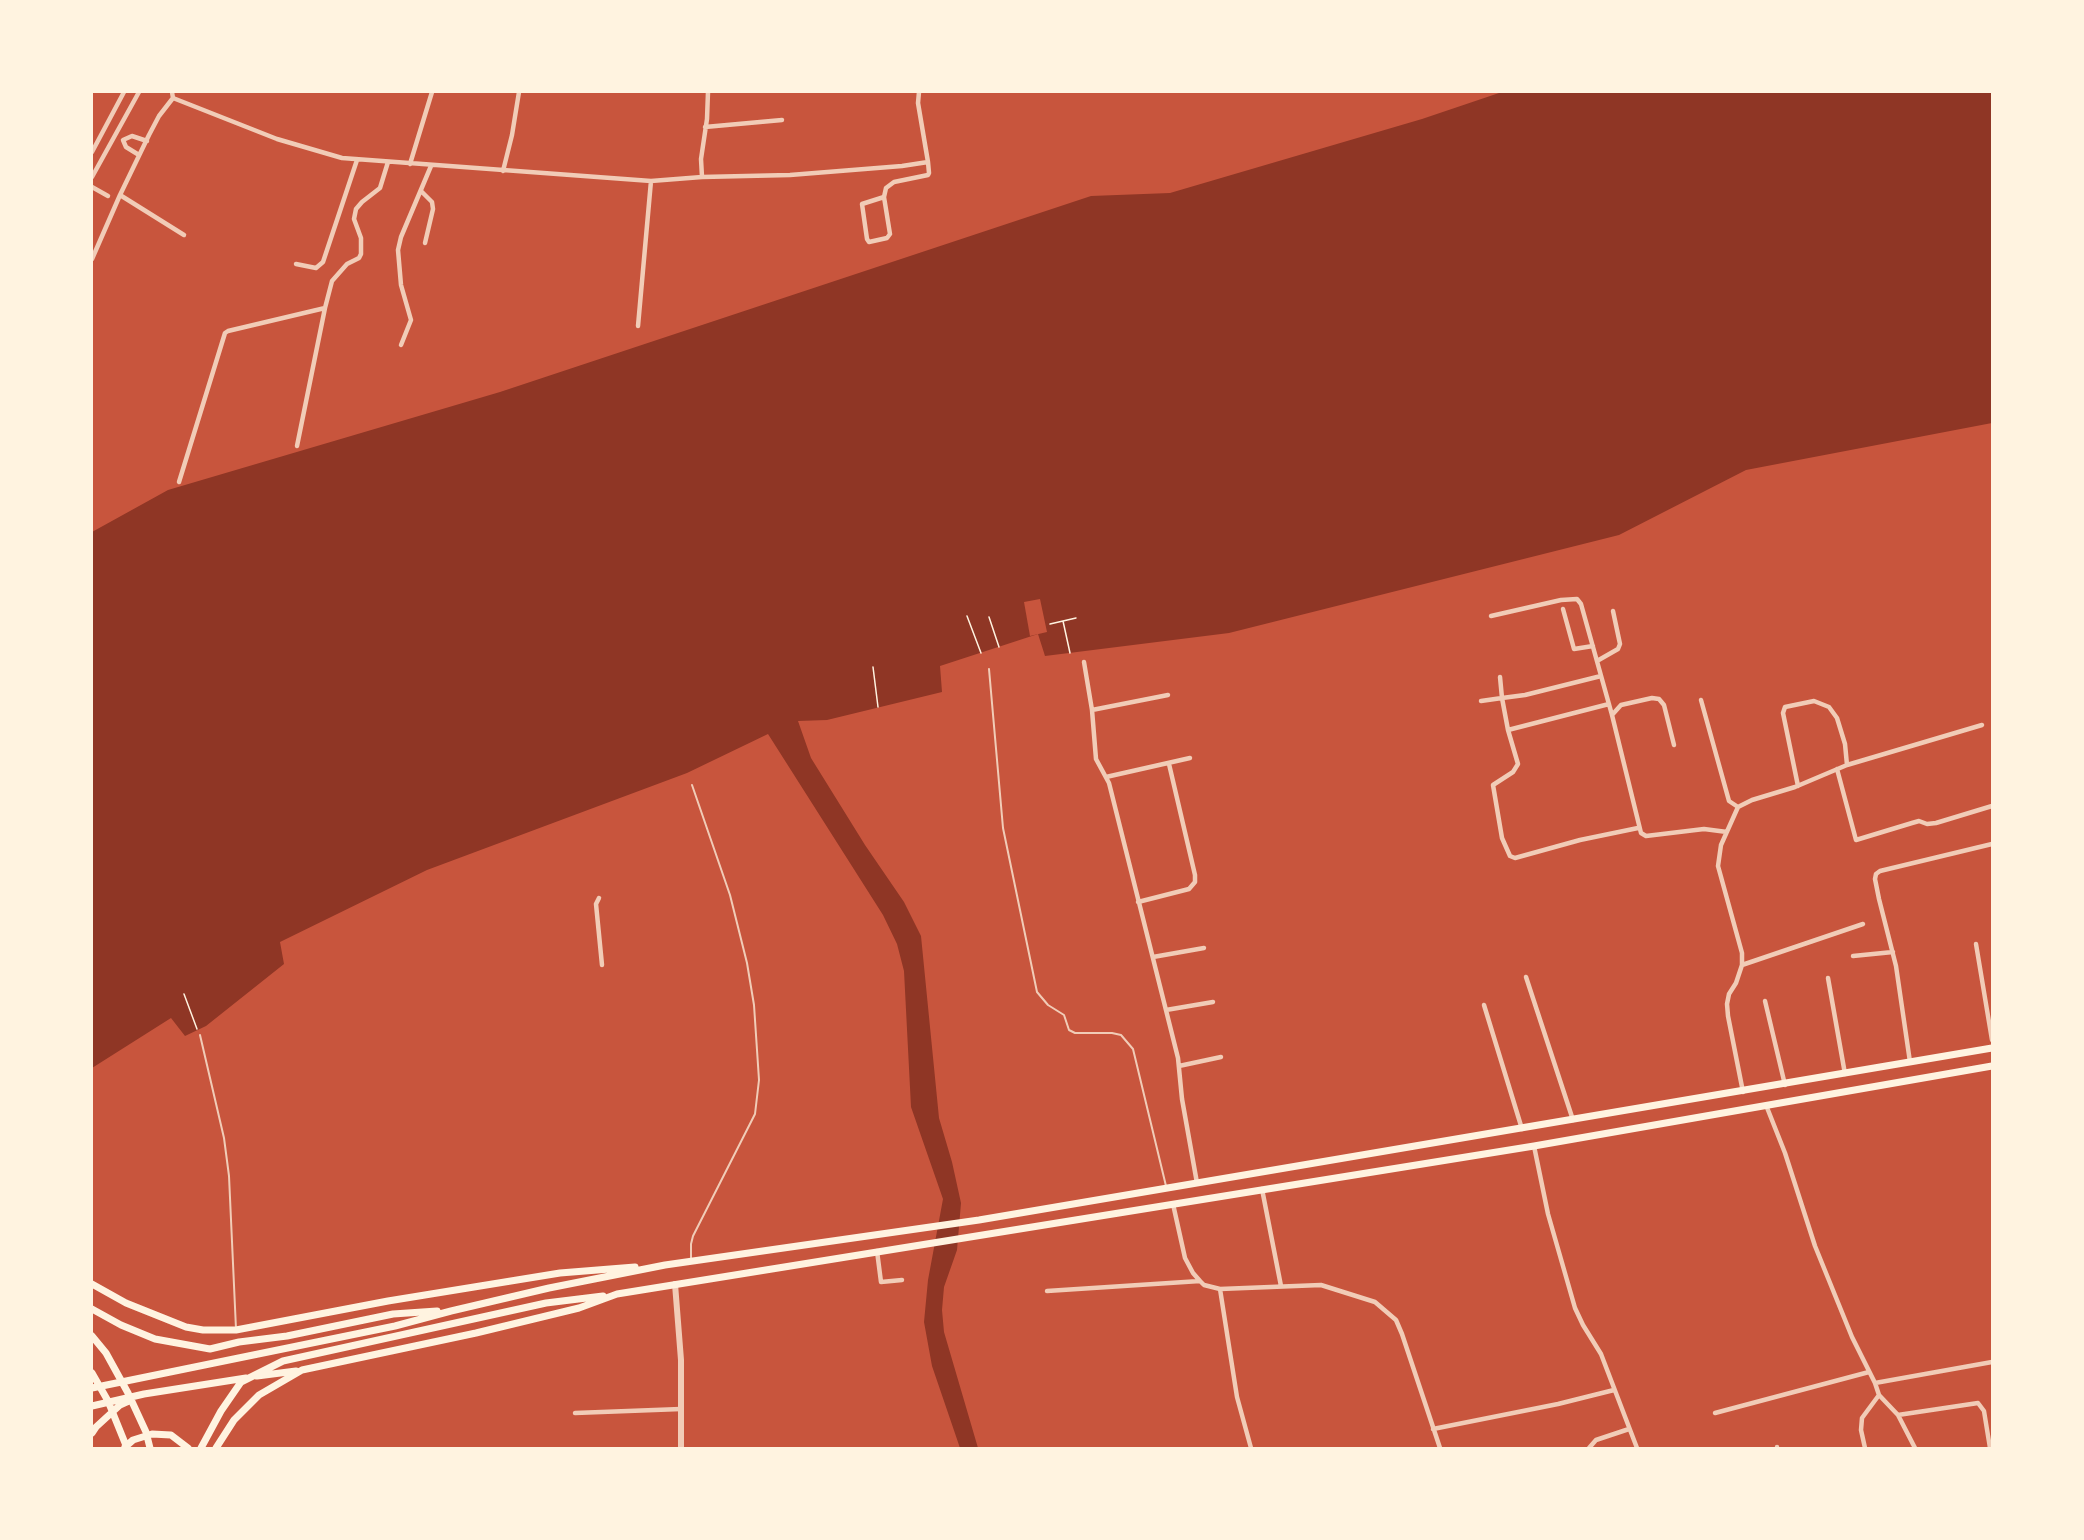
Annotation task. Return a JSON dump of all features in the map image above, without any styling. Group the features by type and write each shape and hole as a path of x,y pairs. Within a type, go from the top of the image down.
{"main road":[{"path":"92,1388 395,1326 549,1288 665,1265 979,1220 1992,1048"},
{"path":"201,1449 221,1411 241,1382 283,1361 546,1303 617,1294 1534,1146 1992,1066"},
{"path":"92,1284 126,1303 186,1327 203,1330 236,1330 388,1301 560,1273 665,1265"},
{"path":"92,1406 144,1394 302,1370 476,1333 579,1308 617,1294"},
{"path":"92,1308 121,1325 155,1339 210,1349 393,1314 451,1311"},
{"path":"92,1336 106,1353 128,1393 146,1432 150,1449"},
{"path":"216,1449 234,1420 259,1395 302,1370"},
{"path":"92,1374 108,1401 125,1449 133,1440 152,1434 171,1435 188,1449"},
{"path":"92,1433 120,1405 144,1394"}],"street":[{"path":"92,152 124,92"},
{"path":"92,177 139,92"},
{"path":"92,259 159,116 173,98 172,92"},
{"path":"410,164 432,92"},
{"path":"503,171 519,92"},
{"path":"702,177 701,159 708,92"},
{"path":"884,197 862,204 869,242 886,238 890,234 884,197 886,188 894,182 928,175 918,104 919,92"},
{"path":"173,98 277,139 317,152 357,160 651,181 790,175 925,162"},
{"path":"705,127 782,120"},
{"path":"115,136 123,140 126,147 140,155"},
{"path":"123,140 132,136 147,141"},
{"path":"296,264 316,268 323,262 357,160"},
{"path":"297,446 332,281 347,264 361,255 361,238 354,219 356,209 380,188 388,162"},
{"path":"401,345 411,320 401,285 398,250 401,237 431,165"},
{"path":"638,326 651,181"},
{"path":"92,187 108,196"},
{"path":"421,191 432,202 433,209 425,243"},
{"path":"120,195 184,235"},
{"path":"179,482 225,333 325,308"},
{"path":"1491,616 1561,600 1576,599 1581,604 1593,646 1641,834 1646,836 1704,829 1727,832"},
{"path":"1563,609 1574,649 1593,646"},
{"path":"1597,661 1618,649 1620,644 1613,611"},
{"path":"1084,662 1092,710 1096,759 1109,783 1179,1058 1197,1183"},
{"path":"1481,700 1525,695 1601,675"},
{"path":"1500,676 1508,730 1518,764 1513,772 1493,785 1493,790 1502,838 1510,856 1515,858 1580,840 1638,828"},
{"path":"1092,710 1168,695"},
{"path":"1612,715 1621,705 1652,698 1659,699 1664,705 1674,745"},
{"path":"1701,700 1729,801 1737,807"},
{"path":"1798,786 1783,713 1785,707 1814,701 1829,707 1837,718 1845,744 1847,765"},
{"path":"1508,730 1609,704"},
{"path":"1743,1092 1727,1010 1729,994 1736,983 1743,953 1718,866 1721,845 1737,807 1798,786 1847,765 1982,725"},
{"path":"1106,777 1190,759"},
{"path":"1138,902 1189,890 1195,882 1169,764"},
{"path":"1837,769 1856,840 1919,821 1931,824 1992,806"},
{"path":"1910,1062 1893,952 1879,899 1876,874 1992,844"},
{"path":"599,898 596,904 602,965"},
{"path":"1742,965 1863,924"},
{"path":"1976,944 1992,1040"},
{"path":"1153,957 1204,948"},
{"path":"1853,956 1893,952"},
{"path":"1526,977 1573,1120"},
{"path":"1828,978 1845,1074"},
{"path":"1766,1001 1785,1084"},
{"path":"1166,1010 1213,1002"},
{"path":"1484,1005 1522,1129"},
{"path":"1179,1066 1221,1057"},
{"path":"1766,1105 1785,1153 1815,1246 1852,1337 1879,1395 1898,1415 1915,1449"},
{"path":"1534,1146 1548,1214 1575,1308 1598,1347 1637,1449"},
{"path":"1262,1190 1281,1286"},
{"path":"1173,1204 1185,1258 1193,1273 1204,1285 1220,1289 1321,1285 1375,1302 1389,1312 1396,1320 1402,1334 1440,1449"},
{"path":"877,1251 881,1282 884,1284 902,1280"},
{"path":"1047,1291 1200,1281"},
{"path":"675,1284 681,1360 681,1449"},
{"path":"1220,1289 1237,1397 1251,1449"},
{"path":"1875,1383 1992,1362"},
{"path":"1715,1413 1869,1372"},
{"path":"1433,1429 1558,1404 1614,1390"},
{"path":"1865,1449 1860,1423 1879,1395"},
{"path":"1898,1415 1978,1403 1984,1411 1990,1449"},
{"path":"575,1413 681,1409"},
{"path":"1590,1449 1596,1440 1629,1429"}],"lane":[{"path":"989,669 1003,828 1037,992 1048,1005 1064,1015 1069,1029 1075,1033 1121,1035 1133,1049 1167,1188"},
{"path":"691,1261 693,1236 755,1114 759,1080 754,1005 747,963 730,895 692,785"},
{"path":"200,1035 224,1138 228,1167 236,1330"}],"path":[{"path":"967,616 981,653"},
{"path":"989,617 999,647"},
{"path":"1050,624 1076,618"},
{"path":"1063,621 1070,653"},
{"path":"873,667 878,707"},
{"path":"184,994 200,1035"}],"shaded area":[{"path":"1502,92 1992,92 1992,423 1746,470 1619,535 1229,633 1045,656 1038,634 940,666 942,692 827,720 798,721 811,758 865,845 904,902 921,936 939,1118 961,1203 957,1250 944,1287 942,1310 944,1332 978,1448 960,1448 932,1366 924,1322 928,1280 943,1199 911,1107 904,971 897,944 883,915 768,734 687,773 427,870 280,942 284,964 206,1026 185,1036 171,1018 92,1068 92,532 168,490 500,392 1091,196 1170,193 1422,119"}],"pier":[{"path":"1040,599 1047,632 1030,636 1024,602"}]}
